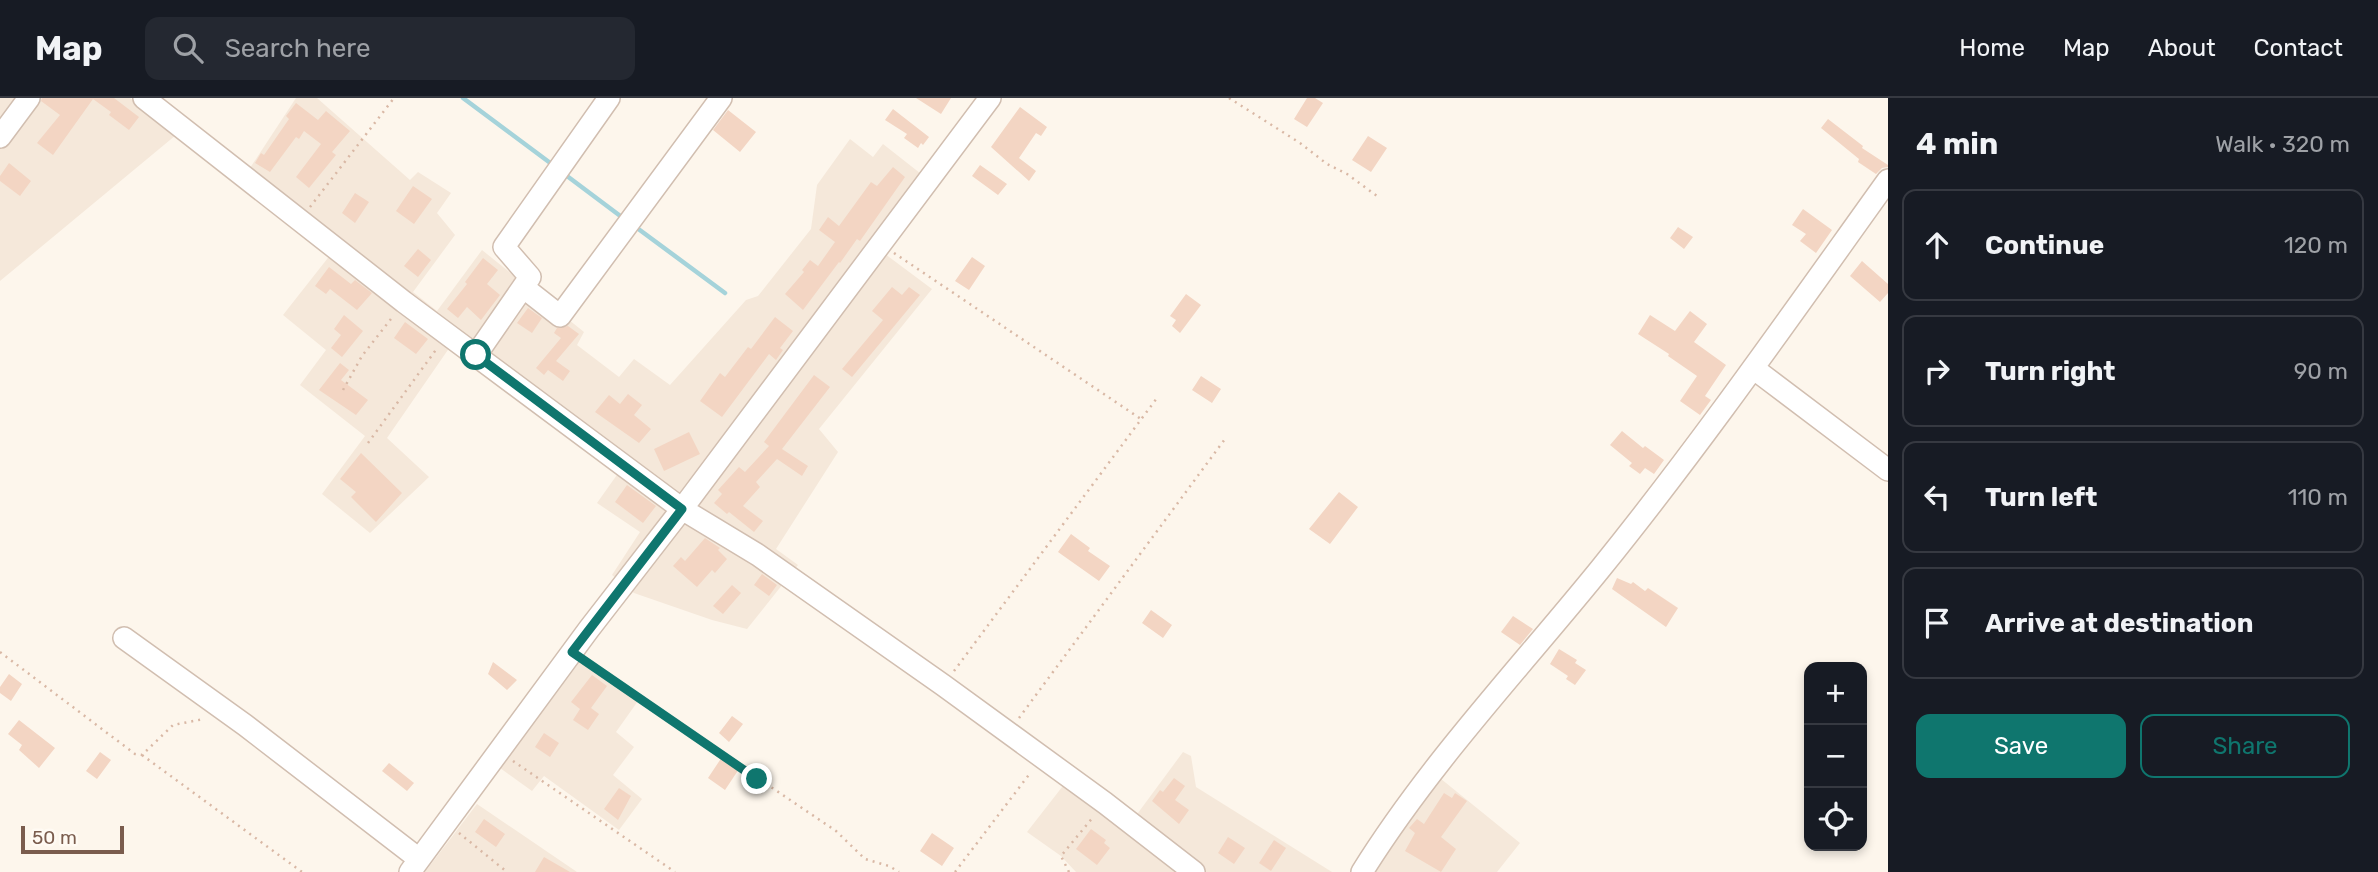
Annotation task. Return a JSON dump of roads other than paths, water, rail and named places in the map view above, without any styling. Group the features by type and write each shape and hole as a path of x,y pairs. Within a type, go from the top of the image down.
{"street":[{"path":"0,137 29,98"},
{"path":"144,98 404,302 682,509 758,555 943,685 1105,803 1194,872"},
{"path":"476,355 530,277 504,247 609,98"},
{"path":"523,287 560,316 721,98"},
{"path":"124,638 226,712 414,865 990,98"},
{"path":"1362,872 1386,834 1477,716 1601,567 1753,368 1888,180"},
{"path":"1753,368 1888,470"}],"waterway":[{"path":"463,98 553,165"},
{"path":"563,173 623,218"},
{"path":"633,225 725,293"}]}
